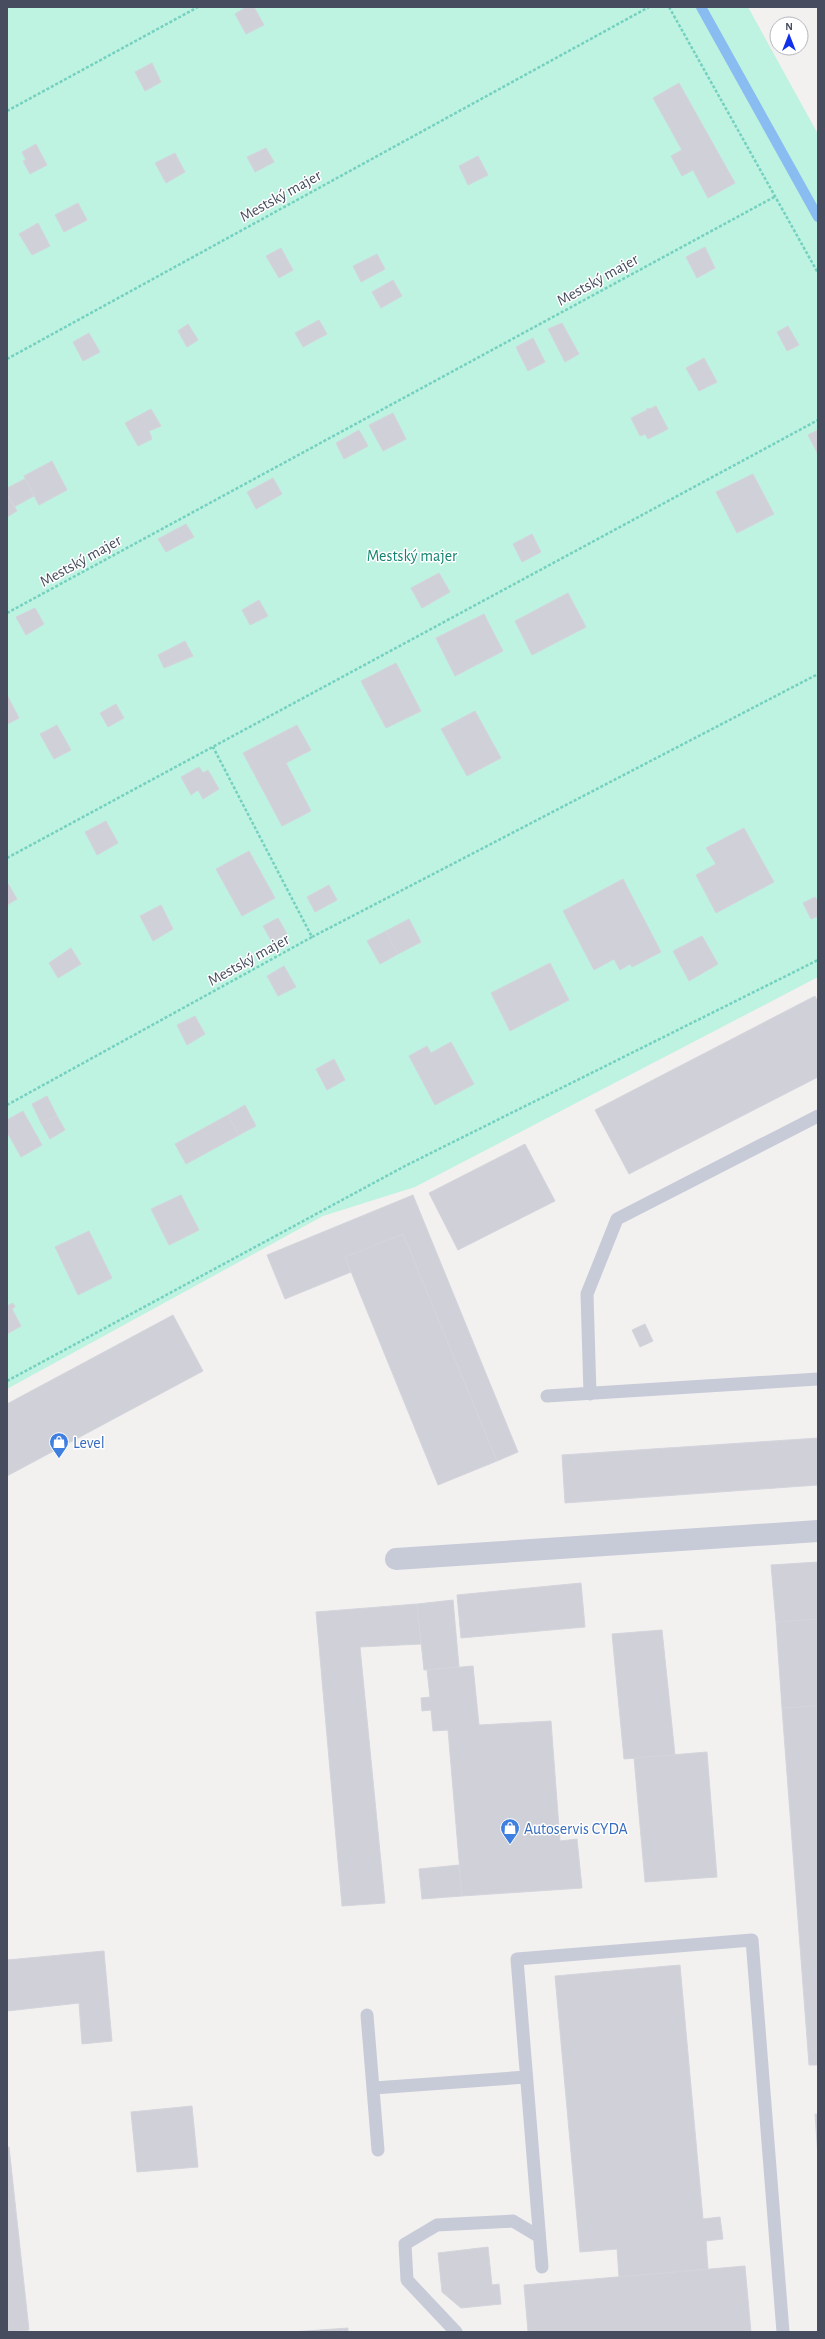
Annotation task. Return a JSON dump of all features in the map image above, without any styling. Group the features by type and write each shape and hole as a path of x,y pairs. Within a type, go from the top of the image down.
{"street":[{"path":"396,1559 818,1531"}],"lane":[{"path":"590,1394 587,1294 616,1219 818,1116"},
{"path":"547,1396 818,1379"},
{"path":"542,2267 538,2236 517,1960 752,1940 784,2332"},
{"path":"368,2015 378,2150"},
{"path":"374,2088 526,2077"},
{"path":"456,2332 407,2280 406,2244 438,2225 513,2221 538,2236"}],"path":[{"path":"7,111 198,7"},
{"name":"Mestský majer","path":"7,358 649,7"},
{"path":"669,7 818,273"},
{"name":"Mestský majer","path":"7,613 776,196"},
{"path":"7,858 818,420"},
{"path":"312,937 818,674"},
{"name":"Mestský majer","path":"7,1105 312,937 212,747"},
{"path":"7,1381 406,1166 818,960"}],"green space":[{"name":"Mestský majer","path":"7,7 748,7 769,45 769,56 775,56 818,134 818,977 415,1187 323,1216 7,1389"}],"building":[{"path":"246,7 254,7 264,25 246,34 235,14"},
{"path":"152,63 161,82 145,91 135,72"},
{"path":"679,83 735,183 708,198 693,170 682,176 671,156 682,150 653,98"},
{"path":"36,144 47,165 30,174 23,161 26,160 22,152"},
{"path":"266,148 274,162 255,172 247,157"},
{"path":"175,153 185,172 166,183 155,163"},
{"path":"478,156 488,175 468,185 459,166"},
{"path":"78,203 87,220 64,232 55,215"},
{"path":"38,223 50,246 32,255 19,234"},
{"path":"705,247 715,268 697,278 686,257"},
{"path":"281,248 293,270 279,278 266,256"},
{"path":"377,254 385,269 361,282 353,266"},
{"path":"393,280 402,296 381,308 372,292"},
{"path":"319,320 327,334 303,347 295,333"},
{"path":"562,323 579,354 565,362 548,329"},
{"path":"188,324 198,340 187,347 178,331"},
{"path":"788,326 799,345 787,351 777,332"},
{"path":"89,333 100,352 83,361 73,342"},
{"path":"533,338 545,362 528,371 516,347"},
{"path":"704,358 717,382 699,391 686,368"},
{"path":"656,406 668,429 648,439 645,434 640,436 631,418 647,410 647,408 650,409"},
{"path":"151,409 161,426 149,431 152,439 138,446 125,423"},
{"path":"393,413 406,439 383,451 369,425"},
{"path":"359,430 368,446 344,459 336,443"},
{"path":"818,430 818,454 808,435"},
{"path":"52,461 67,490 39,505 24,476"},
{"path":"753,474 774,514 737,533 716,492"},
{"path":"273,478 282,494 256,509 247,492"},
{"path":"25,479 34,496 14,507 7,494 7,488"},
{"path":"7,494 17,511 7,517"},
{"path":"186,524 194,537 166,552 158,539"},
{"path":"532,534 541,552 522,562 513,544"},
{"path":"439,573 450,592 422,608 411,588"},
{"path":"568,593 586,627 532,655 515,621"},
{"path":"259,600 268,616 250,625 242,610"},
{"path":"35,608 44,624 26,635 16,617"},
{"path":"484,614 503,651 455,676 436,638"},
{"path":"185,641 193,656 164,668 158,655"},
{"path":"396,663 421,711 386,728 361,681"},
{"path":"7,695 19,718 7,724"},
{"path":"116,704 124,718 108,727 100,713"},
{"path":"475,711 501,758 467,776 441,729"},
{"path":"57,725 71,750 54,759 40,734"},
{"path":"297,725 311,750 286,763 311,811 282,826 243,753"},
{"path":"199,767 203,773 208,770 219,789 203,799 198,790 191,795 181,777"},
{"path":"106,821 118,843 97,855 85,832"},
{"path":"744,828 774,882 716,913 696,875 716,864 706,848"},
{"path":"249,851 275,898 242,916 216,869"},
{"path":"623,879 661,952 632,967 630,964 620,970 614,959 594,970 563,911"},
{"path":"7,882 17,899 7,905"},
{"path":"329,885 337,900 315,912 307,897"},
{"path":"815,897 818,902 818,916 811,919 803,903"},
{"path":"161,905 173,929 153,941 140,916"},
{"path":"278,918 287,934 272,942 263,926"},
{"path":"409,919 421,942 398,954 386,931"},
{"path":"386,931 398,954 380,964 367,941"},
{"path":"702,936 718,964 689,981 673,951"},
{"path":"71,948 81,964 58,978 49,963"},
{"path":"550,963 569,1000 510,1031 491,993"},
{"path":"284,966 296,987 278,996 267,976"},
{"path":"815,996 818,1002 818,1077 629,1174 595,1110"},
{"path":"195,1016 205,1034 187,1045 177,1025"},
{"path":"451,1042 474,1084 435,1105 409,1056 427,1046 431,1053"},
{"path":"334,1059 345,1080 327,1090 316,1069"},
{"path":"47,1096 57,1116 41,1123 32,1104"},
{"path":"245,1105 256,1126 239,1135 228,1115"},
{"path":"23,1111 42,1145 21,1157 7,1132 7,1120"},
{"path":"228,1115 239,1135 186,1164 175,1144"},
{"path":"57,1116 65,1130 50,1139 41,1123"},
{"path":"525,1144 555,1201 458,1250 429,1193"},
{"path":"181,1195 199,1230 169,1245 151,1209"},
{"path":"413,1195 518,1452 497,1461 403,1234 345,1257 351,1272 285,1299 267,1255"},
{"path":"89,1231 112,1278 78,1295 55,1247"},
{"path":"403,1234 497,1461 438,1485 345,1257"},
{"path":"13,1303 15,1307 12,1309 21,1326 7,1334 7,1306"},
{"path":"173,1315 203,1371 7,1476 7,1404"},
{"path":"645,1324 653,1341 640,1347 632,1330"},
{"path":"818,1438 818,1485 565,1503 562,1455"},
{"path":"818,1562 818,1619 776,1622 771,1565"},
{"path":"581,1583 585,1627 461,1638 457,1595"},
{"path":"453,1600 459,1667 424,1670 417,1604"},
{"path":"417,1604 421,1644 360,1647 385,1903 342,1906 316,1612"},
{"path":"818,1619 818,1706 782,1708 776,1622"},
{"path":"662,1630 675,1755 624,1759 612,1634"},
{"path":"473,1666 479,1725 551,1721 560,1841 577,1839 582,1888 462,1896 448,1730 433,1731 431,1710 422,1711 421,1698 430,1697 427,1670"},
{"path":"818,1706 818,2065 809,2065 782,1708"},
{"path":"707,1752 717,1877 645,1882 634,1758"},
{"path":"459,1865 462,1896 422,1899 419,1869"},
{"path":"104,1951 112,2041 82,2044 79,2003 7,2011 7,1960"},
{"path":"680,1965 703,2219 720,2217 723,2239 706,2241 708,2269 619,2277 617,2249 580,2252 555,1976"},
{"path":"192,2106 198,2167 137,2172 131,2112"},
{"path":"815,2114 818,2114 818,2157"},
{"path":"7,2147 9,2147 29,2330 8,2332"},
{"path":"488,2247 492,2285 499,2284 501,2304 461,2308 442,2292 438,2253"},
{"path":"745,2266 751,2332 528,2332 524,2285"},
{"path":"348,2328 348,2332 292,2332"}],"waterway":[{"path":"701,7 818,217"}],"place":[{"name":"Level","path":"59,1459"},
{"name":"Autoservis CYDA","path":"510,1845"}]}
